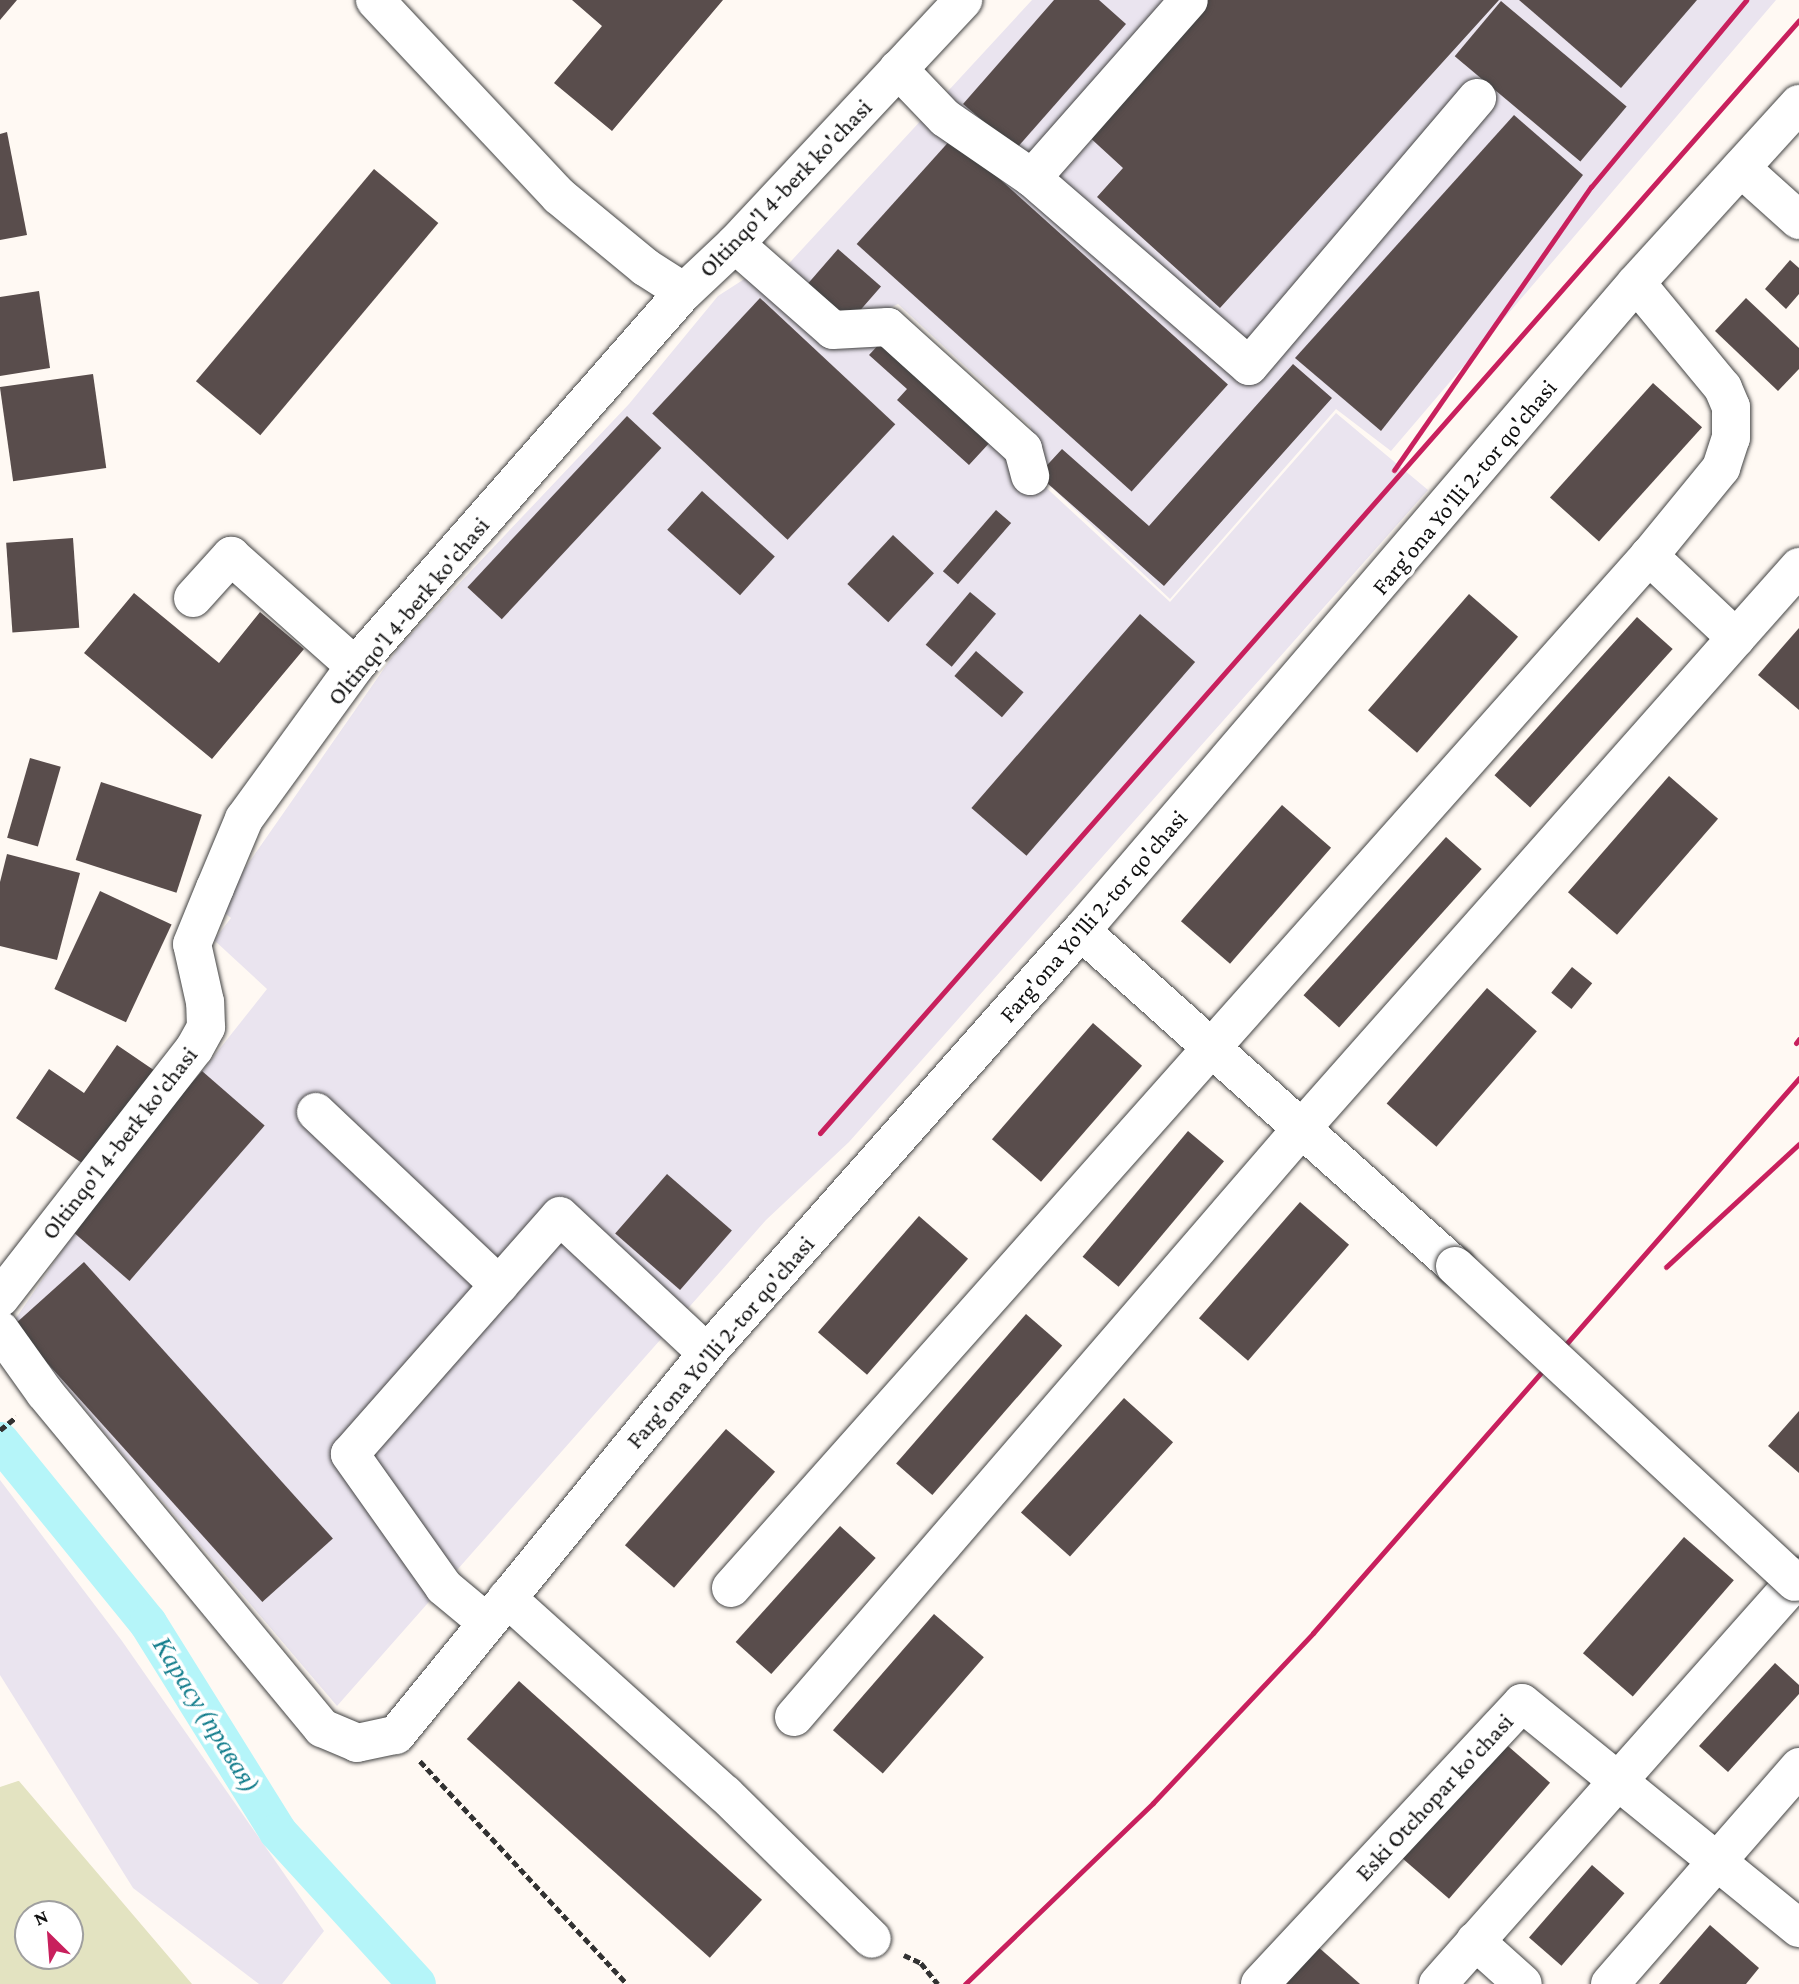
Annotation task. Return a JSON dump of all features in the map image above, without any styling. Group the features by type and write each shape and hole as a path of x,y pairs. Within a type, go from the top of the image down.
{"street":[{"name":"Oltinqo'l 4-berk ko'chasi","path":"0,1298 194,1049 206,1027 205,1002 192,944 244,819 355,666 684,292 735,244 963,0"},
{"path":"1032,178 1189,0"},
{"path":"392,6 559,196 645,267 684,292"},
{"path":"898,69 945,118 1032,178 1249,366 1477,98"},
{"name":"Farg'ona Yo'lli 2-tor qo'chasi","path":"396,1735 707,1353 1081,931 1636,283 1799,104"},
{"path":"1741,167 1799,220"},
{"path":"735,244 834,330 888,327 1023,449 1030,476"},
{"path":"732,1588 1210,1046 1649,556 1721,468 1731,438 1731,407 1723,388 1636,283"},
{"path":"193,598 232,556 355,666"},
{"path":"1649,556 1736,638"},
{"path":"794,1717 1302,1128 1799,567"},
{"path":"1081,931 1455,1266 1797,1579 1438,1984"},
{"path":"316,1112 499,1285"},
{"path":"707,1353 560,1216 350,1454 444,1587 496,1610 724,1794 872,1939"},
{"path":"0,1330 45,1393 321,1728 357,1743 396,1735"},
{"name":"Eski Otchopar ko'chasi","path":"1260,1984 1521,1703 1799,1928"},
{"path":"1610,1984 1799,1767"},
{"path":"1475,1941 1523,1984"}],"path":[{"path":"396,1735 626,1984"}],"shaded area":[{"path":"1032,0 1776,0 1391,451 1336,409 1170,599 1032,469 1031,427 898,304 855,325 781,272"},
{"path":"749,276 884,338 1170,602 1336,413 1428,490 849,1142 766,1220 337,1706 12,1324 74,1233 267,989 214,940 231,918 218,907 399,647 629,404 718,296"},
{"path":"0,1480 122,1641 324,1931 282,1984 259,1984 133,1888 0,1675"}],"green space":[{"path":"19,1781 192,1984 0,1984 0,1787"}],"building":[{"path":"0,0 17,0 0,20"},
{"path":"572,0 723,0 612,131 554,83 602,26"},
{"path":"1054,0 1099,0 1126,24 1016,149 963,104"},
{"path":"1207,0 1499,0 1220,308 1097,197 1123,168 1086,134"},
{"path":"1519,0 1697,0 1621,88"},
{"path":"1501,1 1627,106 1580,162 1455,56"},
{"path":"1514,115 1583,175 1381,431 1295,358"},
{"path":"7,132 27,235 0,240 0,134"},
{"path":"953,137 1228,385 1132,492 857,244"},
{"path":"374,169 438,223 260,435 196,381"},
{"path":"838,249 881,286 851,321 808,284"},
{"path":"1790,260 1799,268 1799,294 1786,309 1765,289"},
{"path":"39,291 50,368 0,376 0,297"},
{"path":"760,298 895,424 788,540 652,414"},
{"path":"1746,298 1799,348 1799,369 1778,391 1715,331"},
{"path":"883,340 993,439 969,465 897,400 907,389 869,355"},
{"path":"1293,364 1332,398 1164,586 1038,475 1062,449 1149,526"},
{"path":"93,374 106,468 13,481 0,387"},
{"path":"1653,383 1702,427 1599,542 1550,497"},
{"path":"627,416 661,448 502,619 467,587"},
{"path":"702,491 775,557 740,595 667,530"},
{"path":"996,510 1011,523 958,584 943,571"},
{"path":"893,535 934,573 888,622 847,584"},
{"path":"73,538 79,628 12,632 6,543"},
{"path":"970,592 996,614 952,667 926,645"},
{"path":"134,593 219,663 260,612 304,649 212,759 84,653"},
{"path":"1469,594 1518,637 1417,753 1368,710"},
{"path":"1140,614 1195,662 1026,856 971,808"},
{"path":"1637,617 1673,649 1530,807 1494,775"},
{"path":"1799,628 1799,710 1758,675"},
{"path":"976,651 1024,692 1002,717 954,676"},
{"path":"30,758 61,767 38,847 7,838"},
{"path":"1669,776 1718,819 1617,935 1568,892"},
{"path":"101,782 202,815 176,893 76,860"},
{"path":"1282,805 1331,848 1230,964 1181,921"},
{"path":"1446,837 1482,869 1339,1027 1303,995"},
{"path":"7,854 80,873 57,960 0,946 0,882"},
{"path":"100,891 172,924 126,1022 54,989"},
{"path":"1572,967 1592,983 1571,1009 1551,993"},
{"path":"1487,988 1537,1031 1436,1147 1387,1103"},
{"path":"1093,1023 1142,1066 1041,1182 992,1139"},
{"path":"117,1045 161,1075 95,1172 16,1118 49,1069 84,1093"},
{"path":"202,1071 265,1125 129,1281 67,1226"},
{"path":"1188,1131 1224,1161 1119,1287 1083,1257"},
{"path":"667,1174 732,1230 680,1290 615,1234"},
{"path":"1300,1202 1349,1245 1248,1361 1199,1318"},
{"path":"919,1216 968,1259 867,1375 818,1332"},
{"path":"84,1262 333,1538 262,1602 13,1326"},
{"path":"1026,1314 1062,1345 932,1495 896,1463"},
{"path":"1124,1398 1173,1442 1070,1557 1021,1512"},
{"path":"1799,1411 1799,1473 1768,1446"},
{"path":"726,1429 775,1472 674,1588 625,1545"},
{"path":"840,1526 876,1558 771,1674 736,1642"},
{"path":"1684,1537 1734,1580 1633,1697 1583,1653"},
{"path":"934,1614 984,1657 883,1774 833,1730"},
{"path":"1775,1663 1799,1685 1799,1694 1728,1772 1699,1746"},
{"path":"519,1681 762,1900 710,1958 467,1739"},
{"path":"1501,1740 1550,1783 1449,1899 1400,1856"},
{"path":"1592,1865 1624,1893 1561,1966 1529,1937"},
{"path":"1710,1925 1759,1968 1746,1984 1659,1984"},
{"path":"1316,1945 1360,1984 1282,1984"}],"waterway":[{"name":"Карасу (правая)","path":"0,1441 148,1623 278,1832 417,1984"}],"railway":[{"path":"1394,470 1591,187 1746,0"},
{"path":"820,1133 1799,20"},
{"path":"1796,1043 1799,1039"},
{"path":"965,1984 1153,1803 1313,1633 1799,1078"},
{"path":"1666,1267 1799,1144"}]}
